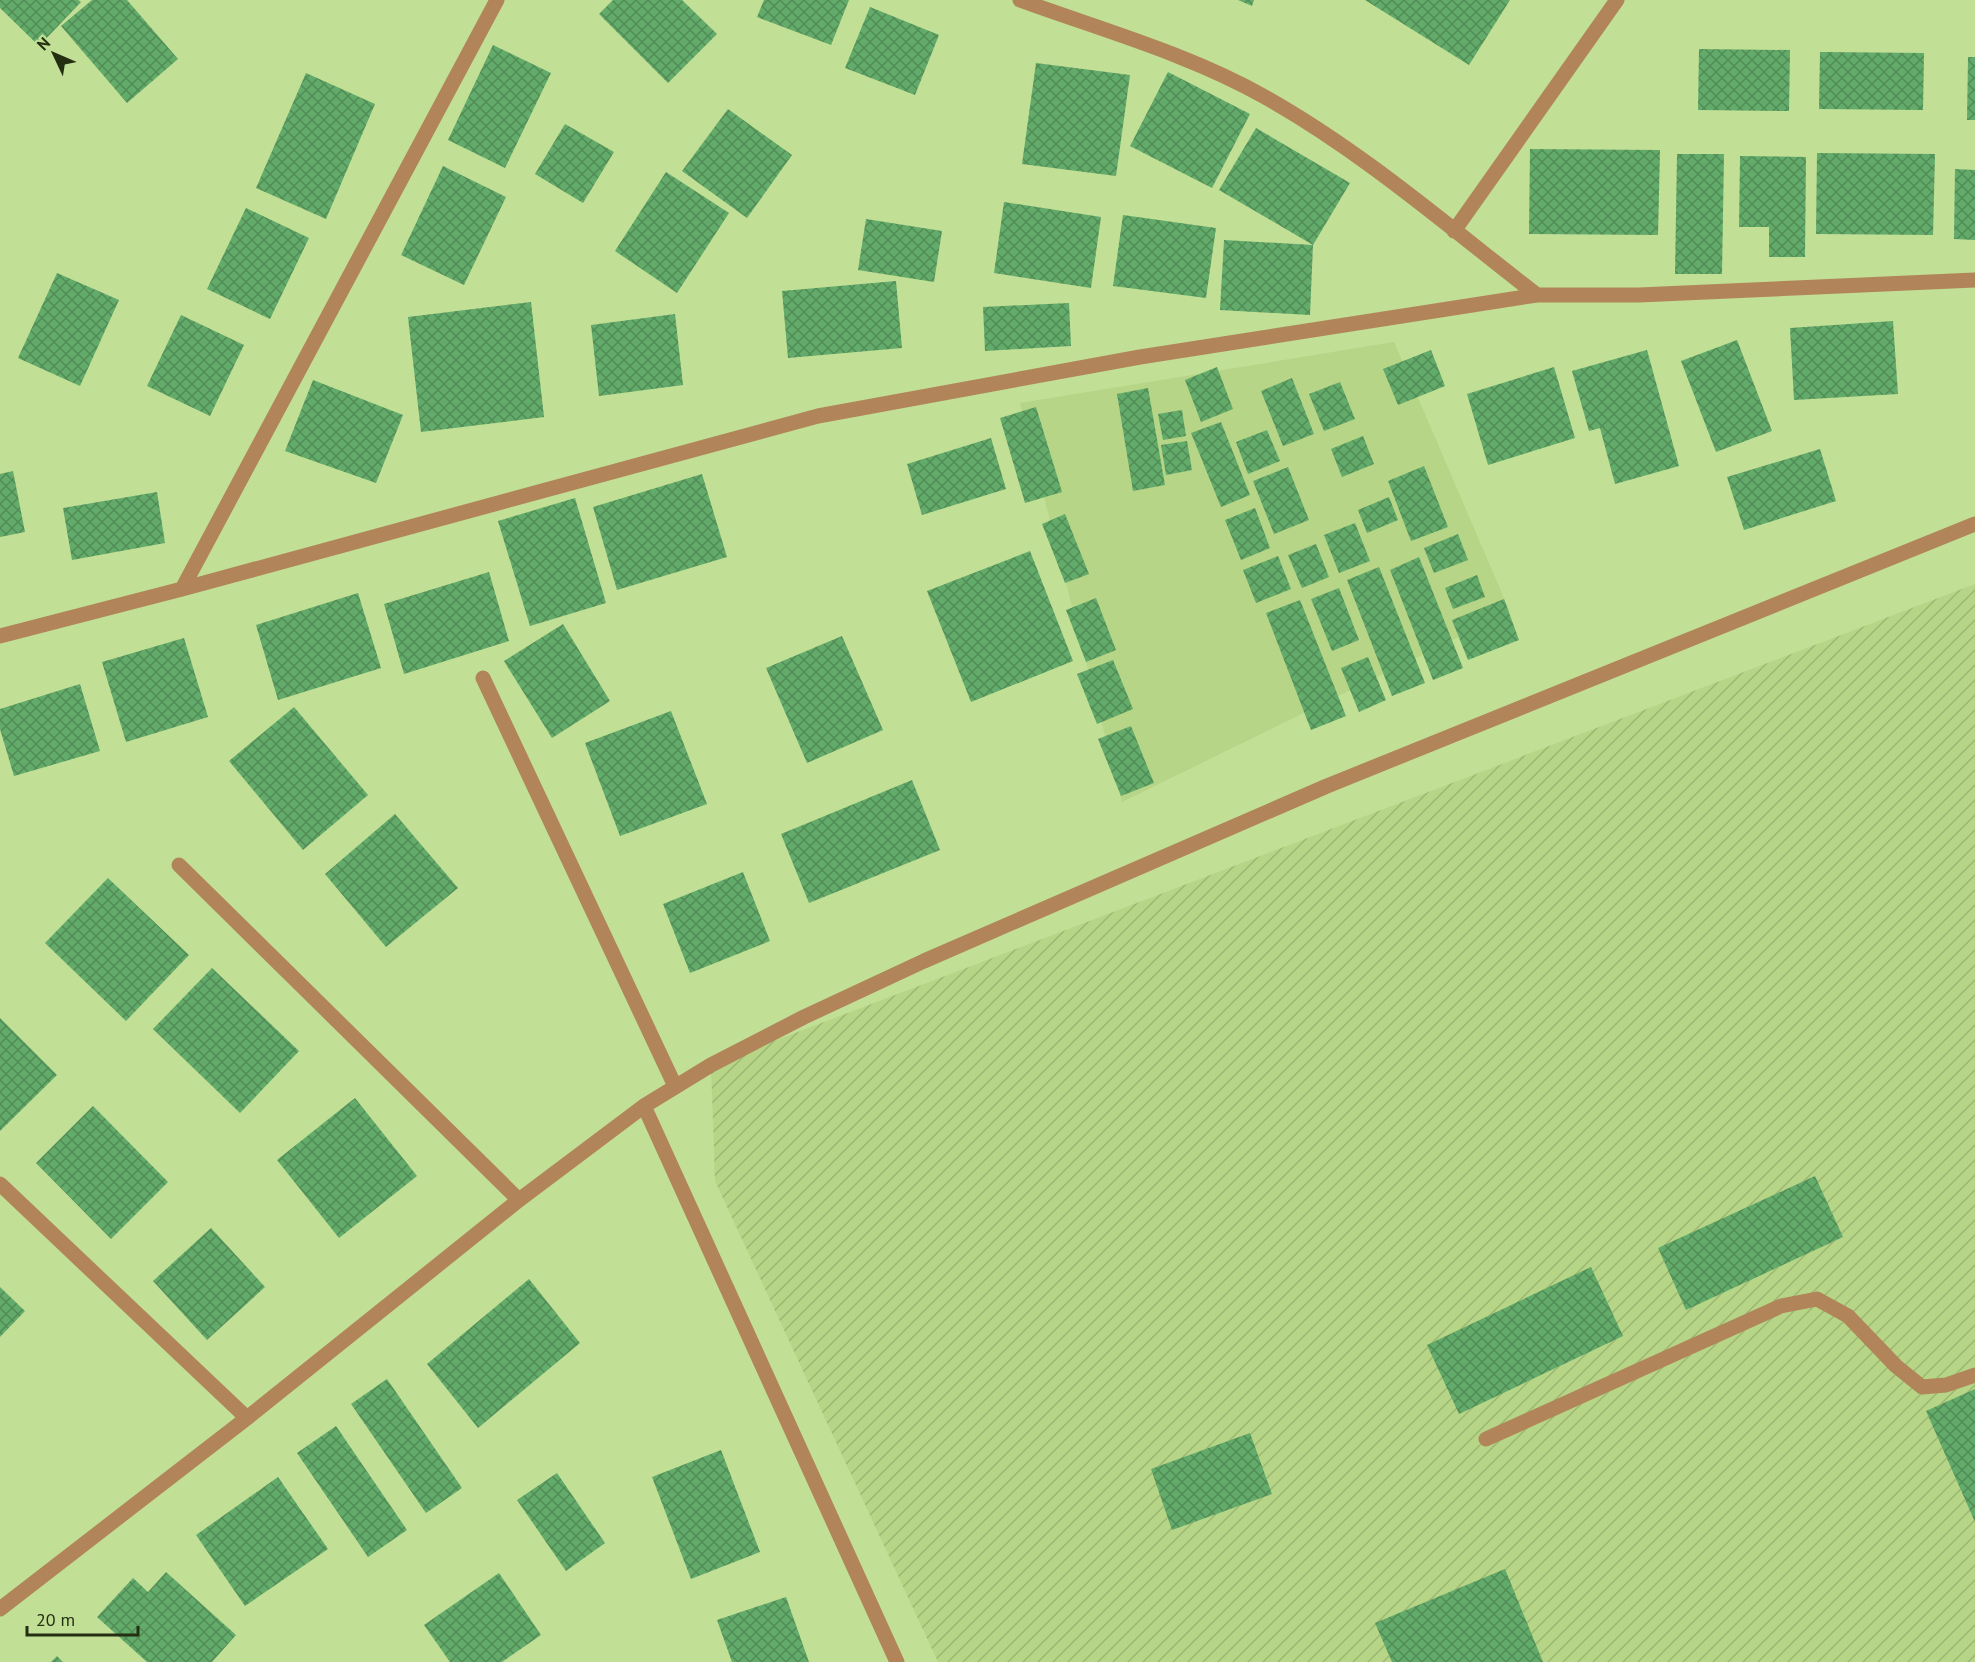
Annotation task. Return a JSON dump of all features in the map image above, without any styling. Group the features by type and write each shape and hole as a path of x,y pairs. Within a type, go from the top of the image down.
{"street":[{"path":"182,589 497,0"},
{"path":"1020,0 1197,65 1264,96 1361,159 1537,295"},
{"path":"1454,231 1617,0"},
{"path":"0,636 182,589 818,416 1140,357 1537,295 1639,295 1975,280"},
{"path":"0,1609 247,1418 519,1200 644,1106 675,1086 824,1007 1305,795 1975,524"},
{"path":"483,678 675,1086"},
{"path":"179,865 519,1200"},
{"path":"644,1106 897,1662"},
{"path":"0,1184 247,1418"},
{"path":"1486,1439 1781,1306 1817,1299 1848,1316 1896,1366 1922,1388 1946,1385 1975,1375"}],"shaded area":[{"path":"1394,342 1510,612 1122,802 1020,403"},
{"path":"1975,584 1975,1662 938,1662 715,1181 711,1065"}],"building":[{"path":"0,0 78,0 81,2 39,46 0,8"},
{"path":"92,0 127,0 178,59 127,103 61,26"},
{"path":"613,0 682,0 717,34 668,83 599,14"},
{"path":"764,0 849,0 831,45 757,17"},
{"path":"1238,0 1254,0 1252,6"},
{"path":"1365,0 1510,0 1469,65"},
{"path":"870,7 939,35 915,95 845,68"},
{"path":"493,45 551,73 505,168 448,140"},
{"path":"1699,49 1790,50 1789,111 1698,110"},
{"path":"1820,52 1924,53 1923,110 1819,109"},
{"path":"1968,57 1975,57 1975,120 1967,120"},
{"path":"1036,63 1130,75 1116,176 1022,164"},
{"path":"1168,72 1250,114 1212,188 1130,146"},
{"path":"306,73 375,104 326,219 256,188"},
{"path":"728,109 792,155 747,218 682,171"},
{"path":"565,124 614,152 583,203 535,174"},
{"path":"1256,128 1350,183 1313,245 1219,190"},
{"path":"1530,149 1660,150 1658,235 1529,234"},
{"path":"1817,153 1935,154 1933,235 1816,234"},
{"path":"1677,154 1724,154 1722,274 1675,274"},
{"path":"1740,156 1806,157 1805,257 1769,257 1769,227 1739,227"},
{"path":"443,166 506,197 464,285 401,255"},
{"path":"1955,169 1975,170 1975,240 1954,239"},
{"path":"666,172 729,213 677,293 615,251"},
{"path":"1004,202 1101,217 1091,288 994,273"},
{"path":"246,208 309,238 270,319 207,289"},
{"path":"1123,215 1216,228 1206,298 1113,286"},
{"path":"866,219 942,231 934,282 858,270"},
{"path":"1224,240 1313,245 1310,315 1220,310"},
{"path":"57,273 119,300 80,386 18,358"},
{"path":"896,281 902,348 788,358 782,291"},
{"path":"531,302 544,417 421,432 408,317"},
{"path":"1069,303 1071,346 985,351 983,307"},
{"path":"675,314 683,385 599,396 591,325"},
{"path":"181,315 244,345 210,416 147,386"},
{"path":"1893,321 1898,394 1794,400 1790,328"},
{"path":"1737,340 1772,431 1716,452 1681,361"},
{"path":"1431,350 1445,386 1398,405 1383,369"},
{"path":"1647,350 1679,466 1615,484 1600,428 1589,431 1572,371"},
{"path":"1217,367 1233,409 1201,422 1185,380"},
{"path":"1554,367 1575,438 1488,465 1467,394"},
{"path":"1292,378 1314,434 1283,446 1261,391"},
{"path":"313,380 403,415 376,483 285,451"},
{"path":"1340,382 1355,419 1324,431 1309,394"},
{"path":"1148,388 1165,485 1133,491 1117,394"},
{"path":"1036,407 1062,492 1025,503 1000,418"},
{"path":"1182,410 1186,436 1163,440 1158,414"},
{"path":"1221,422 1250,495 1221,507 1191,433"},
{"path":"1267,430 1280,461 1248,474 1236,442"},
{"path":"1363,436 1374,464 1342,477 1331,449"},
{"path":"991,438 1006,489 922,515 907,464"},
{"path":"1187,441 1192,470 1166,475 1161,445"},
{"path":"1820,449 1836,501 1744,530 1727,477"},
{"path":"1424,466 1448,527 1411,541 1388,481"},
{"path":"1288,467 1309,520 1274,534 1253,481"},
{"path":"13,471 25,532 0,537 0,474"},
{"path":"702,474 727,557 617,590 593,507"},
{"path":"157,492 165,543 72,560 63,508"},
{"path":"1389,497 1398,520 1367,533 1358,510"},
{"path":"575,498 606,603 530,626 498,521"},
{"path":"1255,508 1270,548 1241,560 1225,520"},
{"path":"1065,514 1089,574 1065,583 1042,524"},
{"path":"1355,523 1370,561 1339,573 1324,535"},
{"path":"1458,534 1468,560 1434,573 1424,548"},
{"path":"1316,544 1329,577 1302,588 1288,555"},
{"path":"1030,551 1073,661 971,702 927,591"},
{"path":"1278,556 1291,589 1256,603 1243,570"},
{"path":"1419,557 1463,668 1433,680 1390,570"},
{"path":"1379,567 1425,683 1392,696 1347,580"},
{"path":"489,572 509,641 404,674 384,604"},
{"path":"1477,575 1485,597 1453,609 1445,588"},
{"path":"1339,588 1359,640 1332,651 1311,599"},
{"path":"358,593 381,668 278,700 256,625"},
{"path":"1096,598 1116,650 1086,662 1066,610"},
{"path":"1504,599 1519,640 1468,660 1452,620"},
{"path":"1300,600 1346,716 1311,730 1266,613"},
{"path":"563,624 610,701 552,738 504,661"},
{"path":"842,636 883,730 807,763 766,668"},
{"path":"184,638 208,717 126,742 102,662"},
{"path":"1368,657 1386,700 1359,712 1341,668"},
{"path":"1113,660 1133,709 1097,724 1077,674"},
{"path":"80,684 100,751 14,776 0,729 0,709"},
{"path":"294,707 368,795 303,850 229,761"},
{"path":"671,711 707,804 620,836 585,743"},
{"path":"1131,726 1154,783 1121,796 1098,739"},
{"path":"912,780 940,850 809,903 781,834"},
{"path":"395,814 458,888 386,947 325,874"},
{"path":"743,872 770,941 690,973 663,904"},
{"path":"108,878 189,955 126,1021 45,943"},
{"path":"212,968 299,1051 240,1113 153,1029"},
{"path":"0,1018 57,1075 0,1131"},
{"path":"355,1098 417,1176 339,1238 277,1160"},
{"path":"93,1106 168,1182 111,1239 36,1163"},
{"path":"1815,1176 1843,1237 1686,1310 1658,1248"},
{"path":"211,1228 265,1287 207,1340 153,1281"},
{"path":"1591,1267 1623,1336 1459,1414 1427,1345"},
{"path":"529,1279 580,1343 478,1428 427,1364"},
{"path":"0,1287 25,1311 0,1337"},
{"path":"387,1379 462,1488 426,1513 351,1404"},
{"path":"1975,1389 1975,1522 1926,1411"},
{"path":"336,1426 407,1530 368,1557 297,1453"},
{"path":"1250,1433 1272,1494 1172,1530 1151,1469"},
{"path":"721,1450 760,1552 691,1579 652,1477"},
{"path":"557,1473 605,1543 566,1571 517,1500"},
{"path":"278,1477 328,1549 245,1606 196,1535"},
{"path":"1505,1569 1543,1662 1392,1662 1375,1623"},
{"path":"166,1572 236,1635 212,1662 147,1662 97,1617 133,1578 148,1592"},
{"path":"499,1573 541,1635 502,1662 450,1662 424,1625"},
{"path":"786,1597 809,1662 732,1662 717,1620"},
{"path":"57,1656 63,1662 51,1662"}]}
